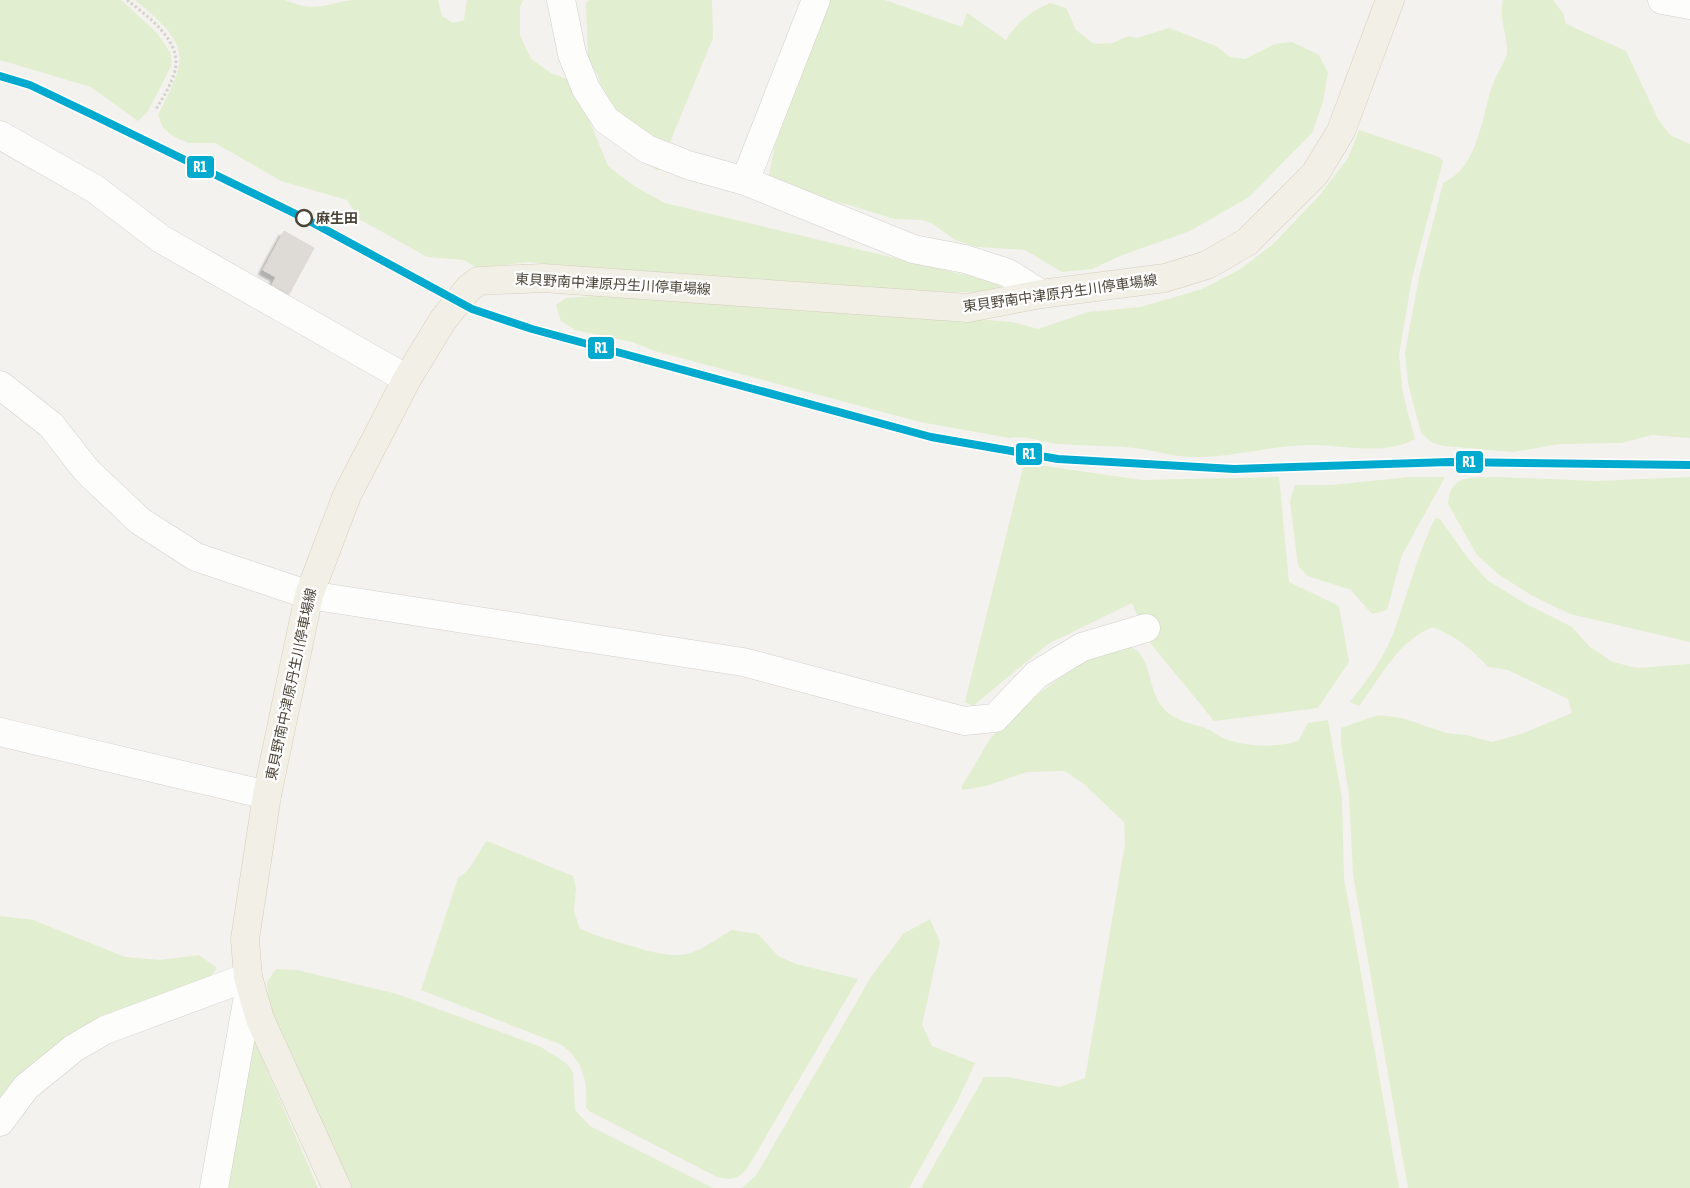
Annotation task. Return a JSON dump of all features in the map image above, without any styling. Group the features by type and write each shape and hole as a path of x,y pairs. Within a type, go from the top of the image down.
{"main road":[{"name":"東貝野南中津原丹生川停車場線","path":"337,1188 260,1019 249,981 245,939 266,795 308,595 347,494 407,379 443,320 468,289 478,281 490,279 543,278 968,308 1041,294 1165,278 1207,265 1247,242 1315,174 1340,131 1390,0"}],"street":[{"path":"561,0 572,54 586,88 606,120 647,149 688,166 745,181 913,249 965,259 1008,273 1041,294"},
{"path":"745,181 816,0"},
{"path":"1662,0 1690,5"},
{"path":"0,135 95,189 161,239 407,379"},
{"path":"0,385 51,424 87,471 140,521 196,557 308,595 355,604 742,662 964,721 995,718 1036,675 1082,646 1146,628"},
{"path":"0,732 266,795"},
{"path":"0,1122 26,1087 74,1048 105,1030 249,981 214,1188"}],"path":[{"path":"127,0 166,34 175,52 176,65 170,82 155,111"}],"green space":[{"path":"0,0 121,0 157,33 170,52 172,64 148,111 138,121 91,87 0,60"},
{"path":"135,0 285,0 312,7 353,0 438,0 442,16 453,23 464,20 467,0 523,0 520,7 520,35 531,59 551,73 567,79 579,96 608,166 634,186 665,203 978,278 999,285 1002,292 918,292 619,272 530,262 477,268 464,260 427,257 359,219 347,200 281,181 215,143 188,143 173,136 163,128 158,115 176,78 179,52 166,28"},
{"path":"590,0 712,0 713,38 658,171 629,151 602,91 598,75 588,60 586,3"},
{"path":"829,0 885,0 962,27 967,13 1006,40 1015,27 1025,18 1050,3 1066,8 1076,30 1094,44 1113,43 1128,36 1137,38 1169,28 1216,46 1230,57 1245,59 1275,44 1292,42 1319,55 1328,73 1323,102 1312,133 1249,197 1190,231 1120,256 1092,269 1062,272 1025,250 977,247 955,240 933,224 922,220 894,219 846,204 801,193 768,179 775,145"},
{"path":"1503,0 1553,0 1563,13 1566,24 1626,51 1658,119 1670,135 1690,144 1690,438 1652,435 1621,443 1560,444 1513,452 1444,446 1433,443 1421,433 1408,383 1405,353 1419,277 1443,183 1455,176 1471,153 1477,140 1493,84 1507,53 1502,13"},
{"path":"1359,130 1439,157 1443,161 1412,278 1399,355 1403,394 1415,439 1389,447 1376,449 1307,445 1211,457 1194,457 1115,446 1058,444 1027,438 1009,438 920,422 655,351 632,342 575,330 561,321 556,305 566,298 592,296 974,319 1012,322 1038,329 1088,312 1141,307 1202,289 1239,270 1273,244 1319,196 1348,158"},
{"path":"1024,463 1142,480 1279,477 1289,582 1339,606 1349,662 1318,708 1214,721 1147,639 1132,603 1048,644 973,706 965,702"},
{"path":"1409,477 1445,477 1402,555 1387,610 1372,614 1351,590 1308,576 1298,566 1290,501 1295,485 1331,485"},
{"path":"1496,477 1597,481 1690,477 1690,642 1570,614 1531,595 1498,574 1477,555 1448,504 1453,487 1458,482 1471,478"},
{"path":"1435,518 1440,519 1467,557 1487,580 1526,604 1572,627 1590,647 1613,662 1637,668 1690,664 1690,1188 1408,1188 1353,875 1349,795 1341,744 1341,728 1378,715 1402,718 1446,733 1466,735 1492,742 1521,734 1572,713 1568,699 1508,670 1488,667 1463,644 1432,627 1419,634 1399,651 1359,706 1350,702 1374,670 1389,644 1417,561"},
{"path":"1124,645 1134,648 1140,654 1145,662 1158,700 1168,713 1183,721 1208,729 1225,739 1243,744 1280,745 1298,741 1308,723 1328,720 1342,798 1344,878 1399,1188 921,1188 984,1077 1007,1077 1060,1087 1085,1078 1125,844 1124,822 1085,785 1065,771 1027,772 986,786 962,790 962,786 990,739 1014,712 1092,654"},
{"path":"487,841 573,876 576,889 574,911 580,929 586,932 648,951 673,955 694,952 731,930 758,934 778,956 796,964 858,979 748,1167 741,1175 729,1179 715,1176 589,1111 586,1107 586,1089 583,1072 575,1058 562,1045 421,990 458,878 471,866"},
{"path":"0,916 33,920 125,957 160,960 199,955 217,968 208,979 119,1010 78,1029 24,1077 0,1106"},
{"path":"930,919 940,942 922,1025 932,1046 975,1063 957,1102 909,1188 742,1188 757,1174 871,977 903,934"},
{"path":"276,969 297,970 397,994 539,1046 566,1063 573,1072 575,1110 590,1126 713,1188 348,1188 269,1009 267,982"},
{"path":"248,1026 318,1188 220,1188"}],"building":[{"path":"284,231 314,248 289,294 272,285 276,277 263,270"}],"transit line":[{"name":"R1","path":"0,76 30,85 304,218 472,309 532,329 931,437 1058,459 1234,469 1449,462 1690,465"}],"place":[{"name":"麻生田","path":"304,218"}]}
